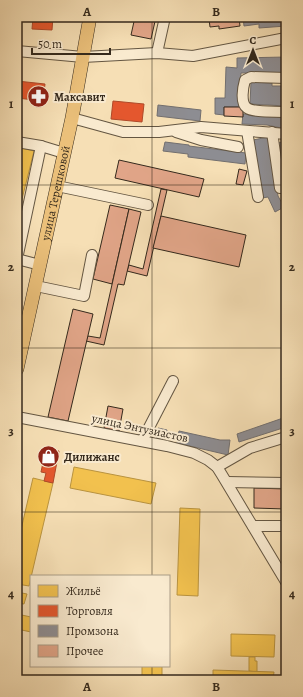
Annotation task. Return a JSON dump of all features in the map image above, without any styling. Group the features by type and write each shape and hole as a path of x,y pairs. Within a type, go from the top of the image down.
{"main road":[{"name":"улица Терешковой","path":"17,369 72,118 90,17"}],"street":[{"path":"157,53 165,17"},
{"path":"17,48 83,58 157,53 193,56 286,38"},
{"path":"286,78 251,77 245,80 243,87 244,104 248,108 255,110 286,112"},
{"path":"72,118 123,132 159,132 201,127 286,134"},
{"path":"246,130 258,197"},
{"path":"173,131 200,140 238,147"},
{"path":"272,132 280,188"},
{"path":"17,142 41,146 64,153"},
{"path":"40,265 17,259 41,146"},
{"path":"57,186 148,205"},
{"path":"36,286 84,296 92,255"},
{"path":"142,441 173,382"},
{"name":"улица Энтузиастов","path":"17,417 142,441 194,453 208,460 217,467 227,482 286,582"},
{"path":"217,467 250,448 286,437"},
{"path":"227,482 286,483"},
{"path":"253,526 286,526"}],"building: Жильё":[{"path":"17,147 34,151 17,219"},
{"path":"74,467 156,483 151,504 70,488"},
{"path":"33,478 53,483 32,575 30,575 29,586 17,584 17,547"},
{"path":"180,508 200,509 198,596 177,595"},
{"path":"17,592 27,594 24,604 17,603"},
{"path":"17,614 30,617 30,632 17,629"},
{"path":"231,634 275,635 274,657 231,656"},
{"path":"249,657 255,657 255,661 257,661 257,672 249,671"},
{"path":"142,667 162,667 162,680 142,680"},
{"path":"213,670 274,672 273,680 213,680"}],"building: Торговля":[{"path":"33,17 53,17 52,30 32,29"},
{"path":"17,81 45,84 43,101 17,98"},
{"path":"113,101 144,104 142,122 111,119"},
{"path":"46,448 59,451 53,483 44,481 46,473 41,472"}],"building: Промзона":[{"path":"243,17 286,17 286,26 259,28 259,24 244,26"},
{"path":"286,57 286,73 241,73 239,107 224,107 224,115 215,114 215,98 225,98 226,67 237,68 237,58"},
{"path":"251,82 272,83 272,86 284,86 286,83 286,106 250,104"},
{"path":"158,105 201,110 200,121 157,116"},
{"path":"243,114 268,115 286,118 286,129 267,125 242,124"},
{"path":"268,137 278,196 284,207 275,212 268,197 262,198 253,140"},
{"path":"286,141 286,197 278,143"},
{"path":"165,142 246,153 245,164 188,157 188,154 163,151"},
{"path":"286,417 286,427 239,442 237,434"},
{"path":"158,428 167,430 165,439 156,438"},
{"path":"179,431 220,440 230,440 228,455 177,443"}],"building: Прочее":[{"path":"135,17 156,17 151,39 131,35"},
{"path":"222,17 239,18 240,26 219,29 219,26 210,27 209,19"},
{"path":"224,107 243,107 243,117 224,116"},
{"path":"119,160 204,179 199,197 115,178"},
{"path":"239,169 247,171 243,185 236,184"},
{"path":"161,189 167,190 147,276 127,271 129,265 143,269"},
{"path":"110,205 129,209 112,284 93,279"},
{"path":"129,209 141,212 124,285 118,284 104,345 86,341 88,336 100,338"},
{"path":"161,216 246,235 239,267 153,248"},
{"path":"73,309 93,314 68,421 48,417"},
{"path":"108,406 123,409 119,431 104,428"},
{"path":"254,488 286,489 286,509 254,508"}],"place":[{"name":"Максавит","path":"39,97"},
{"name":"Дилижанс","path":"49,457"}]}
